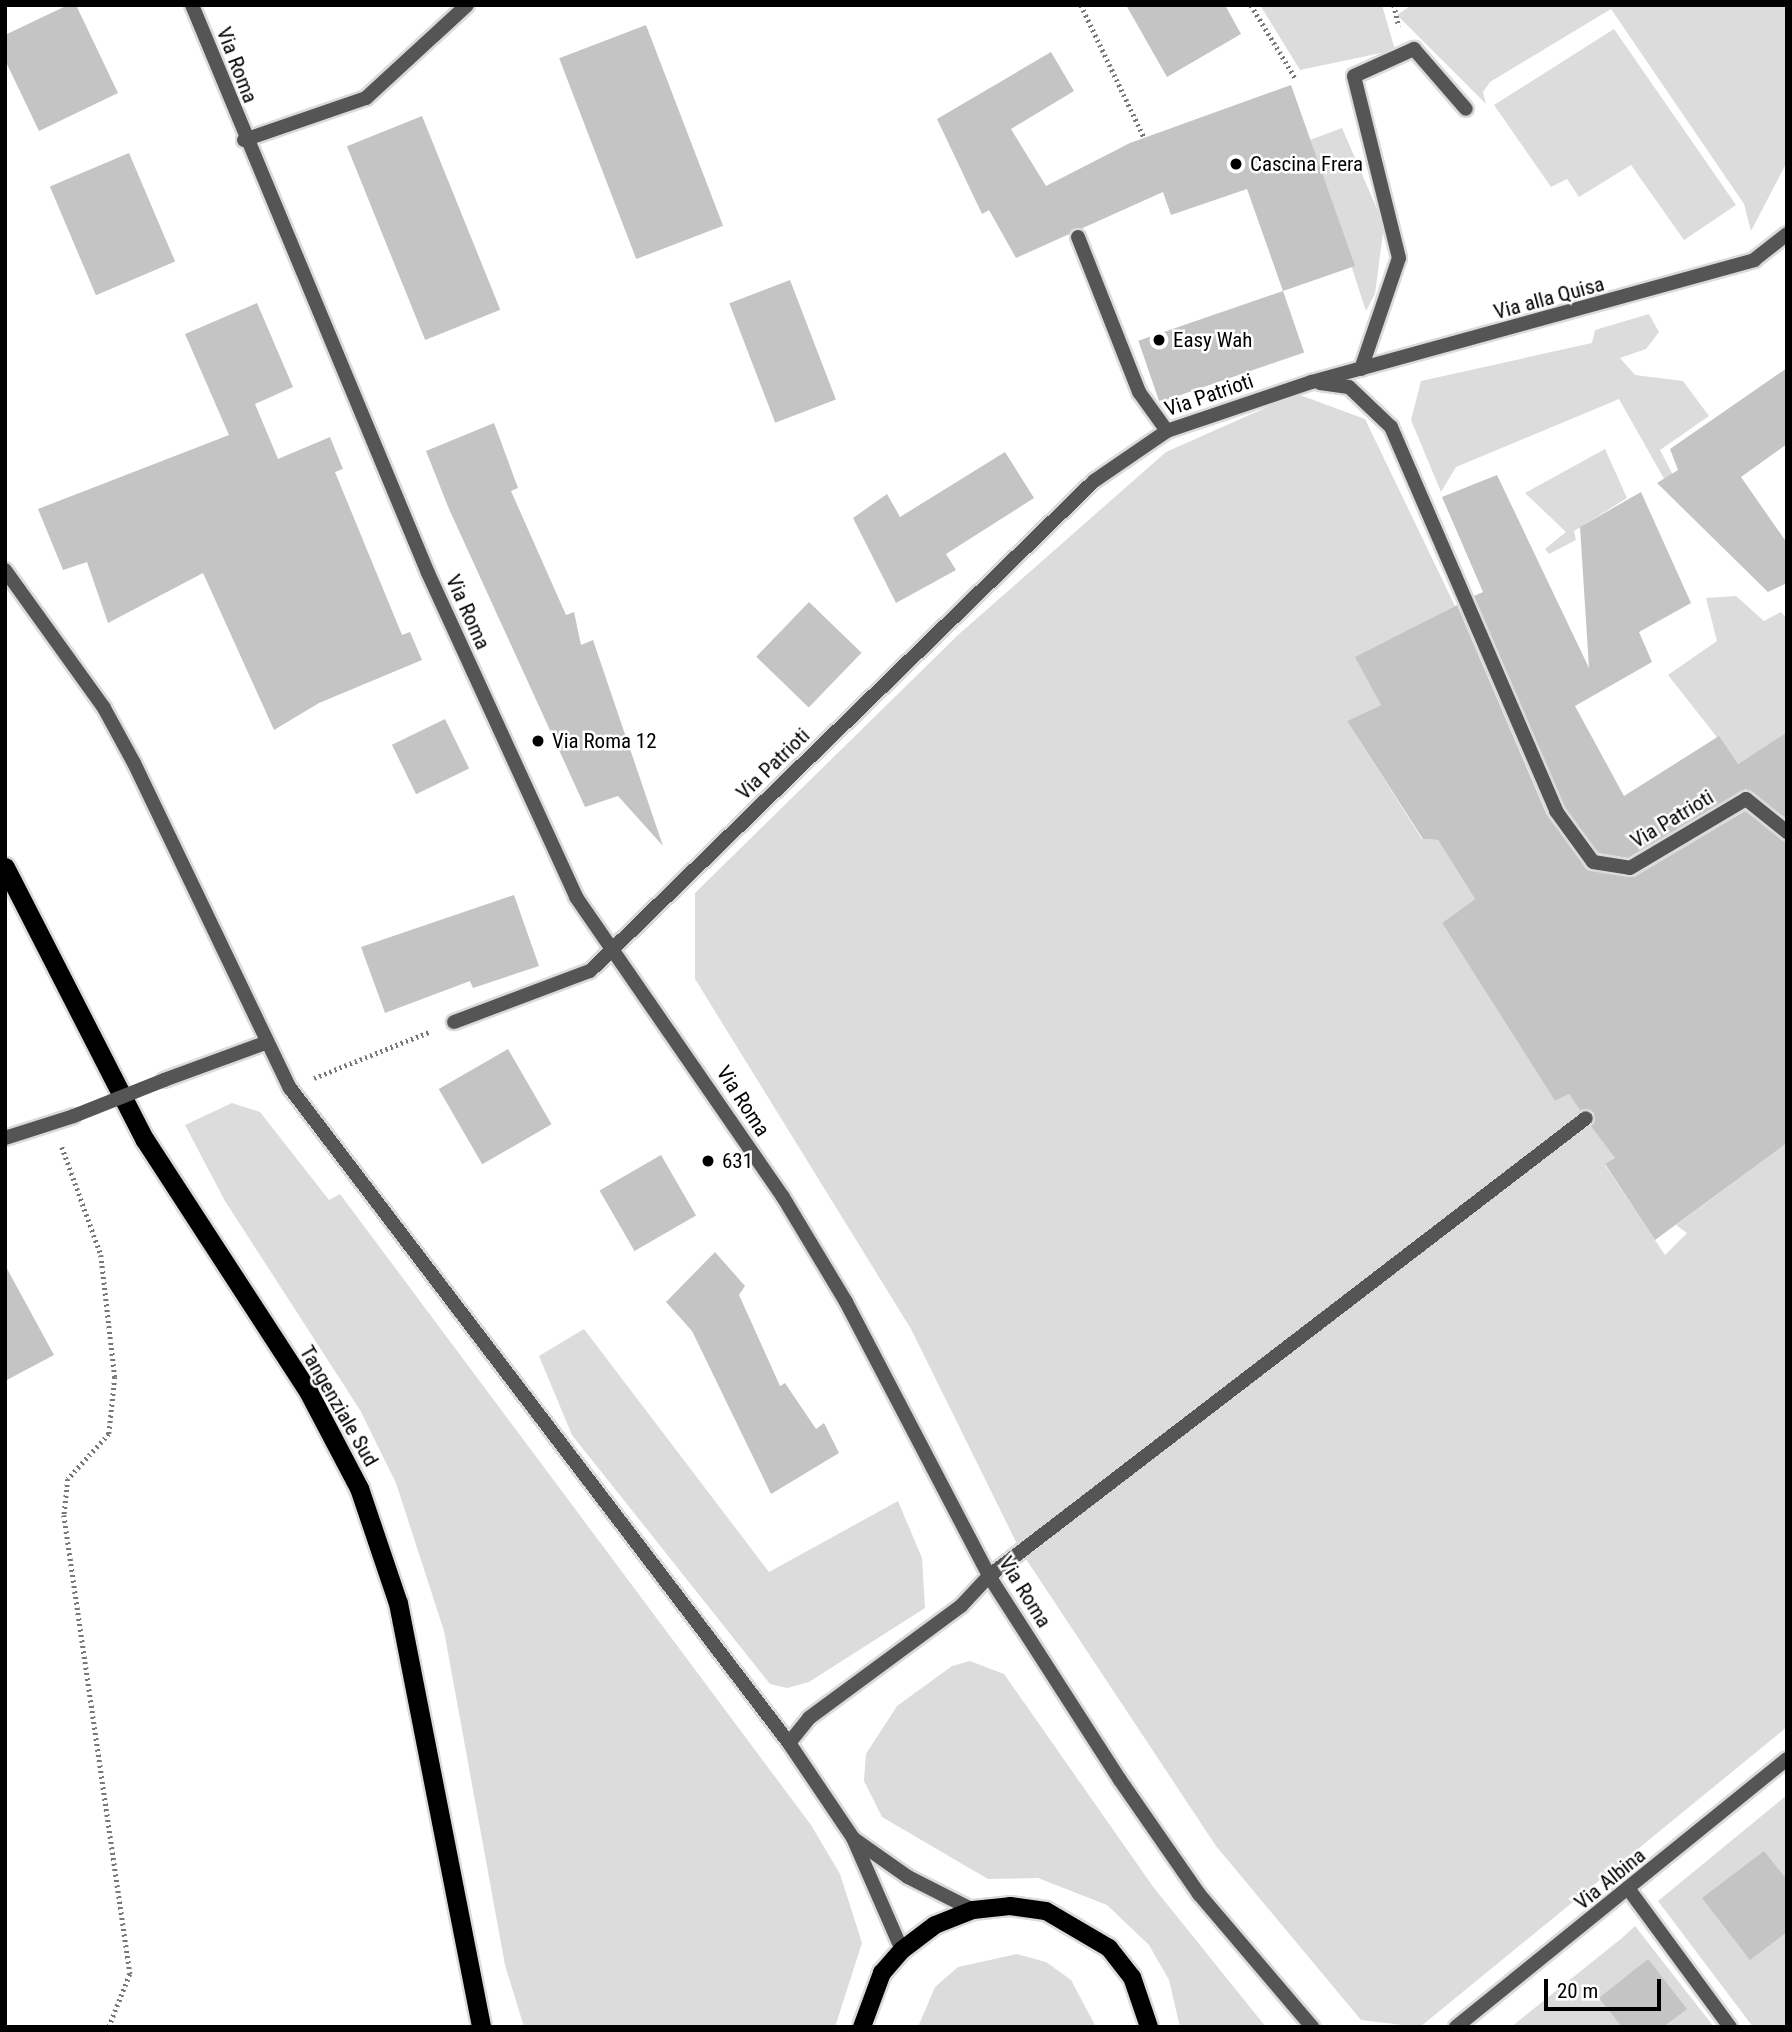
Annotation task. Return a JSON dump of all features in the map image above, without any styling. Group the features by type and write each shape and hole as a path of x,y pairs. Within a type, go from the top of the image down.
{"highway":[{"name":"Tangenziale Sud","path":"5,867 145,1140 308,1391 359,1488 398,1603 481,2027"}],"main road":[{"path":"862,2027 882,1973 902,1950 935,1925 973,1910 1034,1909 1080,1926 1132,1978 1149,2027"}],"street":[{"name":"Via Roma","path":"192,5 244,140 496,728 576,897 610,950 692,1062 832,1279 989,1576 1199,1894 1312,2027"},
{"path":"244,140 366,98 467,5"},
{"path":"1361,369 1399,258 1354,76 1414,49 1466,108"},
{"name":"Via alla Quisa","path":"1312,382 1741,264 1787,234"},
{"path":"1078,237 1139,392 1167,431"},
{"name":"Via Patrioti","path":"454,1022 590,971 1094,481 1167,431 1312,382 1349,387 1391,427 1556,811 1593,862 1630,868 1746,799 1787,832"},
{"path":"5,569 134,763 265,1043 290,1088 789,1742 853,1838 902,1950"},
{"path":"5,1138 74,1116 265,1043"},
{"path":"789,1742 809,1718 961,1606 989,1576 1586,1118"},
{"name":"Via Albina","path":"1456,2027 1630,1891 1787,1759"},
{"path":"853,1838 908,1877 973,1910"},
{"path":"1630,1891 1730,2027"}],"path":[{"path":"1081,5 1144,137"},
{"path":"1251,5 1296,79"},
{"path":"1394,5 1391,15 1406,37"},
{"path":"290,1088 454,1022"},
{"path":"53,1123 101,1255 115,1377 108,1434 68,1479 64,1515 130,1974 109,2027"}],"shaded area":[{"path":"1260,5 1382,5 1395,50 1300,70"},
{"path":"1412,5 1787,5 1787,162 1751,231 1744,204 1611,9 1490,82 1483,92 1486,104 1397,15"},
{"path":"1614,29 1736,205 1684,240 1631,165 1579,197 1567,179 1551,187 1494,105"},
{"path":"1342,128 1384,225 1375,294 1366,311 1310,140"},
{"path":"1649,314 1659,332 1646,349 1620,358 1635,375 1683,381 1709,416 1660,450 1675,479 1667,484 1619,399 1456,467 1441,492 1411,420 1421,381 1592,343 1595,330"},
{"path":"1297,394 1365,419 1455,606 1356,657 1381,705 1347,721 1422,839 1438,840 1475,899 1442,923 1555,1101 1569,1094 1615,1158 1605,1165 1665,1255 1687,1233 1676,1225 1787,1143 1787,1727 1420,2027 1361,2020 1216,1846 1020,1550 911,1329 695,979 695,893 958,635 1166,452"},
{"path":"1605,449 1627,498 1574,531 1576,540 1549,554 1545,549 1566,532 1525,493"},
{"path":"1736,596 1764,621 1781,612 1787,619 1787,732 1738,764 1668,675 1717,641 1706,598"},
{"path":"232,1103 260,1112 329,1200 340,1194 811,1825 840,1874 862,1943 835,2027 524,2027 505,1965 444,1631 396,1483 360,1410 225,1201 185,1125"},
{"path":"584,1329 769,1572 898,1501 922,1558 925,1608 809,1682 787,1688 770,1684 572,1435 539,1356"},
{"path":"970,1661 1004,1674 1154,1888 1266,2027 1180,2027 1169,1980 1149,1945 1107,1905 1038,1878 988,1879 882,1817 864,1781 866,1754 897,1706 952,1666"},
{"path":"1787,1795 1787,2027 1753,2027 1658,1901"},
{"path":"1635,1926 1714,2027 1511,2027 1622,1938"},
{"path":"1017,1954 1046,1962 1071,1980 1096,2027 918,2027 935,1987 958,1967"}],"building":[{"path":"68,5 76,5 118,93 39,131 5,60 5,35"},
{"path":"1126,5 1225,5 1241,34 1167,77"},
{"path":"646,25 723,226 636,259 559,58"},
{"path":"1051,52 1074,91 1011,129 1046,186 1130,143 1291,85 1355,266 1283,291 1247,189 1171,215 1163,192 1016,258 989,210 982,214 937,119"},
{"path":"422,116 500,310 425,340 347,146"},
{"path":"129,153 175,262 96,295 50,187"},
{"path":"790,280 836,399 775,423 729,303"},
{"path":"1283,291 1304,352 1159,402 1138,341"},
{"path":"257,303 293,387 255,404 278,459 330,437 343,469 335,472 402,635 410,632 422,660 319,703 274,730 203,573 108,623 87,562 63,570 38,509 229,435 185,334"},
{"path":"1787,368 1787,444 1741,477 1787,543 1787,583 1768,592 1657,483 1678,470 1670,449"},
{"path":"494,423 518,488 511,491 566,615 574,612 581,645 593,640 663,846 618,796 585,807 449,509 426,451"},
{"path":"1005,452 1034,498 946,554 956,570 896,603 853,518 887,494 900,517"},
{"path":"1497,475 1589,668 1580,527 1641,492 1691,603 1639,632 1652,662 1575,706 1624,796 1719,736 1738,764 1787,732 1787,819 1746,789 1628,858 1598,853 1564,806 1474,596 1483,592 1442,497"},
{"path":"809,602 862,653 809,707 756,657"},
{"path":"1457,605 1547,815 1586,868 1634,877 1745,811 1787,841 1787,1143 1655,1240 1605,1164 1615,1158 1591,1126 1594,1113 1580,1110 1569,1094 1555,1101 1442,923 1475,899 1438,840 1423,839 1347,721 1381,705 1355,657"},
{"path":"445,719 469,768 416,794 392,745"},
{"path":"514,895 539,966 473,988 470,981 385,1013 361,947"},
{"path":"508,1049 552,1124 482,1164 439,1089"},
{"path":"661,1155 696,1216 635,1251 600,1190"},
{"path":"715,1252 745,1286 739,1295 780,1386 785,1383 816,1429 824,1423 839,1453 771,1494 692,1331 666,1302"},
{"path":"5,1265 54,1355 5,1381"},
{"path":"1764,1851 1787,1880 1787,1932 1750,1960 1702,1898"},
{"path":"1648,1959 1687,2009 1663,2027 1622,2027 1599,1998"}],"place":[{"name":"Cascina Frera","path":"1236,164"},
{"name":"Easy Wah","path":"1159,340"},
{"name":"Via Roma 12","path":"538,741"},
{"name":"631","path":"708,1161"}]}
